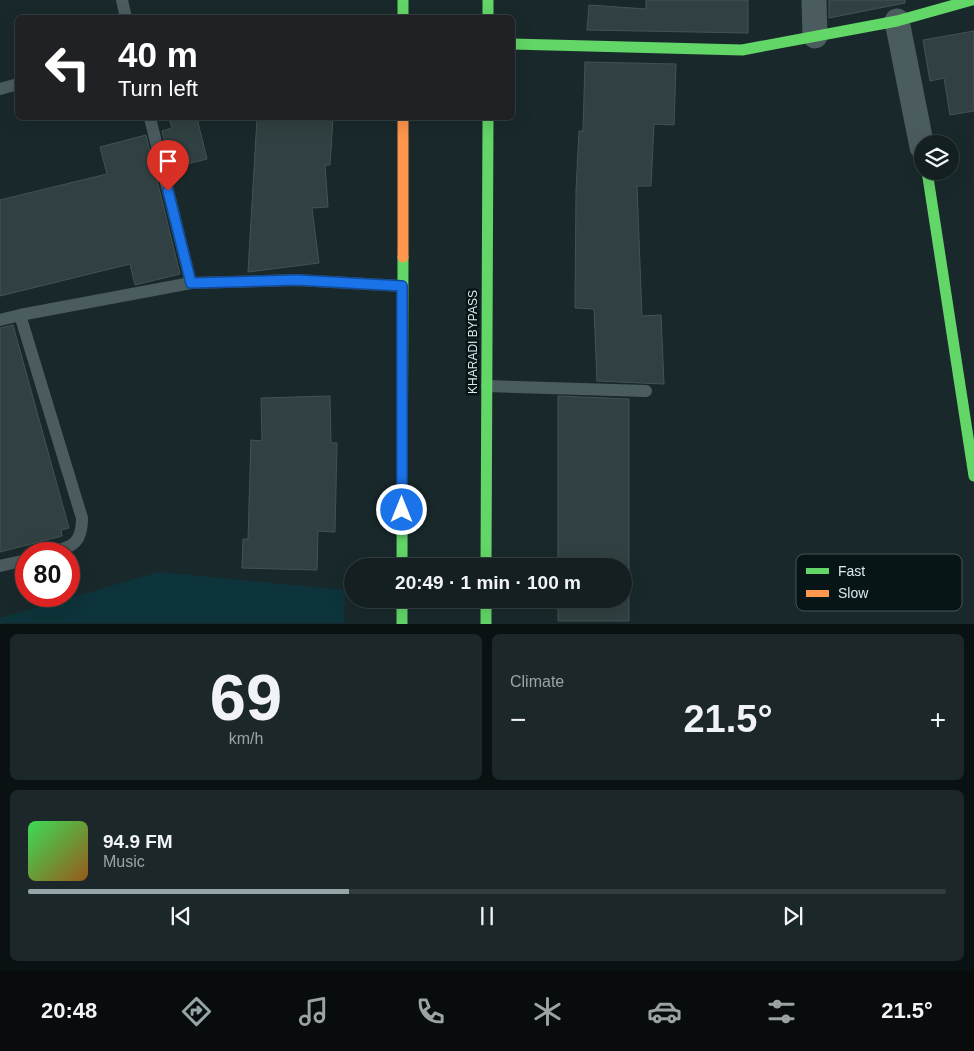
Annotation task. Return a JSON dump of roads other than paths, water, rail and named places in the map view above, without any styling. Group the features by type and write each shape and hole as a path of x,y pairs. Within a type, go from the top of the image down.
{"main road":[{"path":"403,0 403,15"},
{"path":"488,0 488,15"},
{"path":"515,44 742,50 897,21 972,0"},
{"path":"402,558 403,120"},
{"name":"KHARADI BYPASS","path":"486,558 488,120"},
{"path":"929,180 974,476"},
{"path":"402,608 402,624"},
{"path":"486,608 486,624"}],"street":[{"path":"814,0 815,36"},
{"path":"897,21 920,135"}],"lane":[{"path":"122,0 125,15"},
{"path":"0,89 15,85"},
{"path":"150,120 191,283"},
{"path":"0,320 191,283 297,280 402,286"},
{"path":"20,315 82,518 82,532 76,542"},
{"path":"487,386 646,391"},
{"path":"0,566 15,563"}]}
